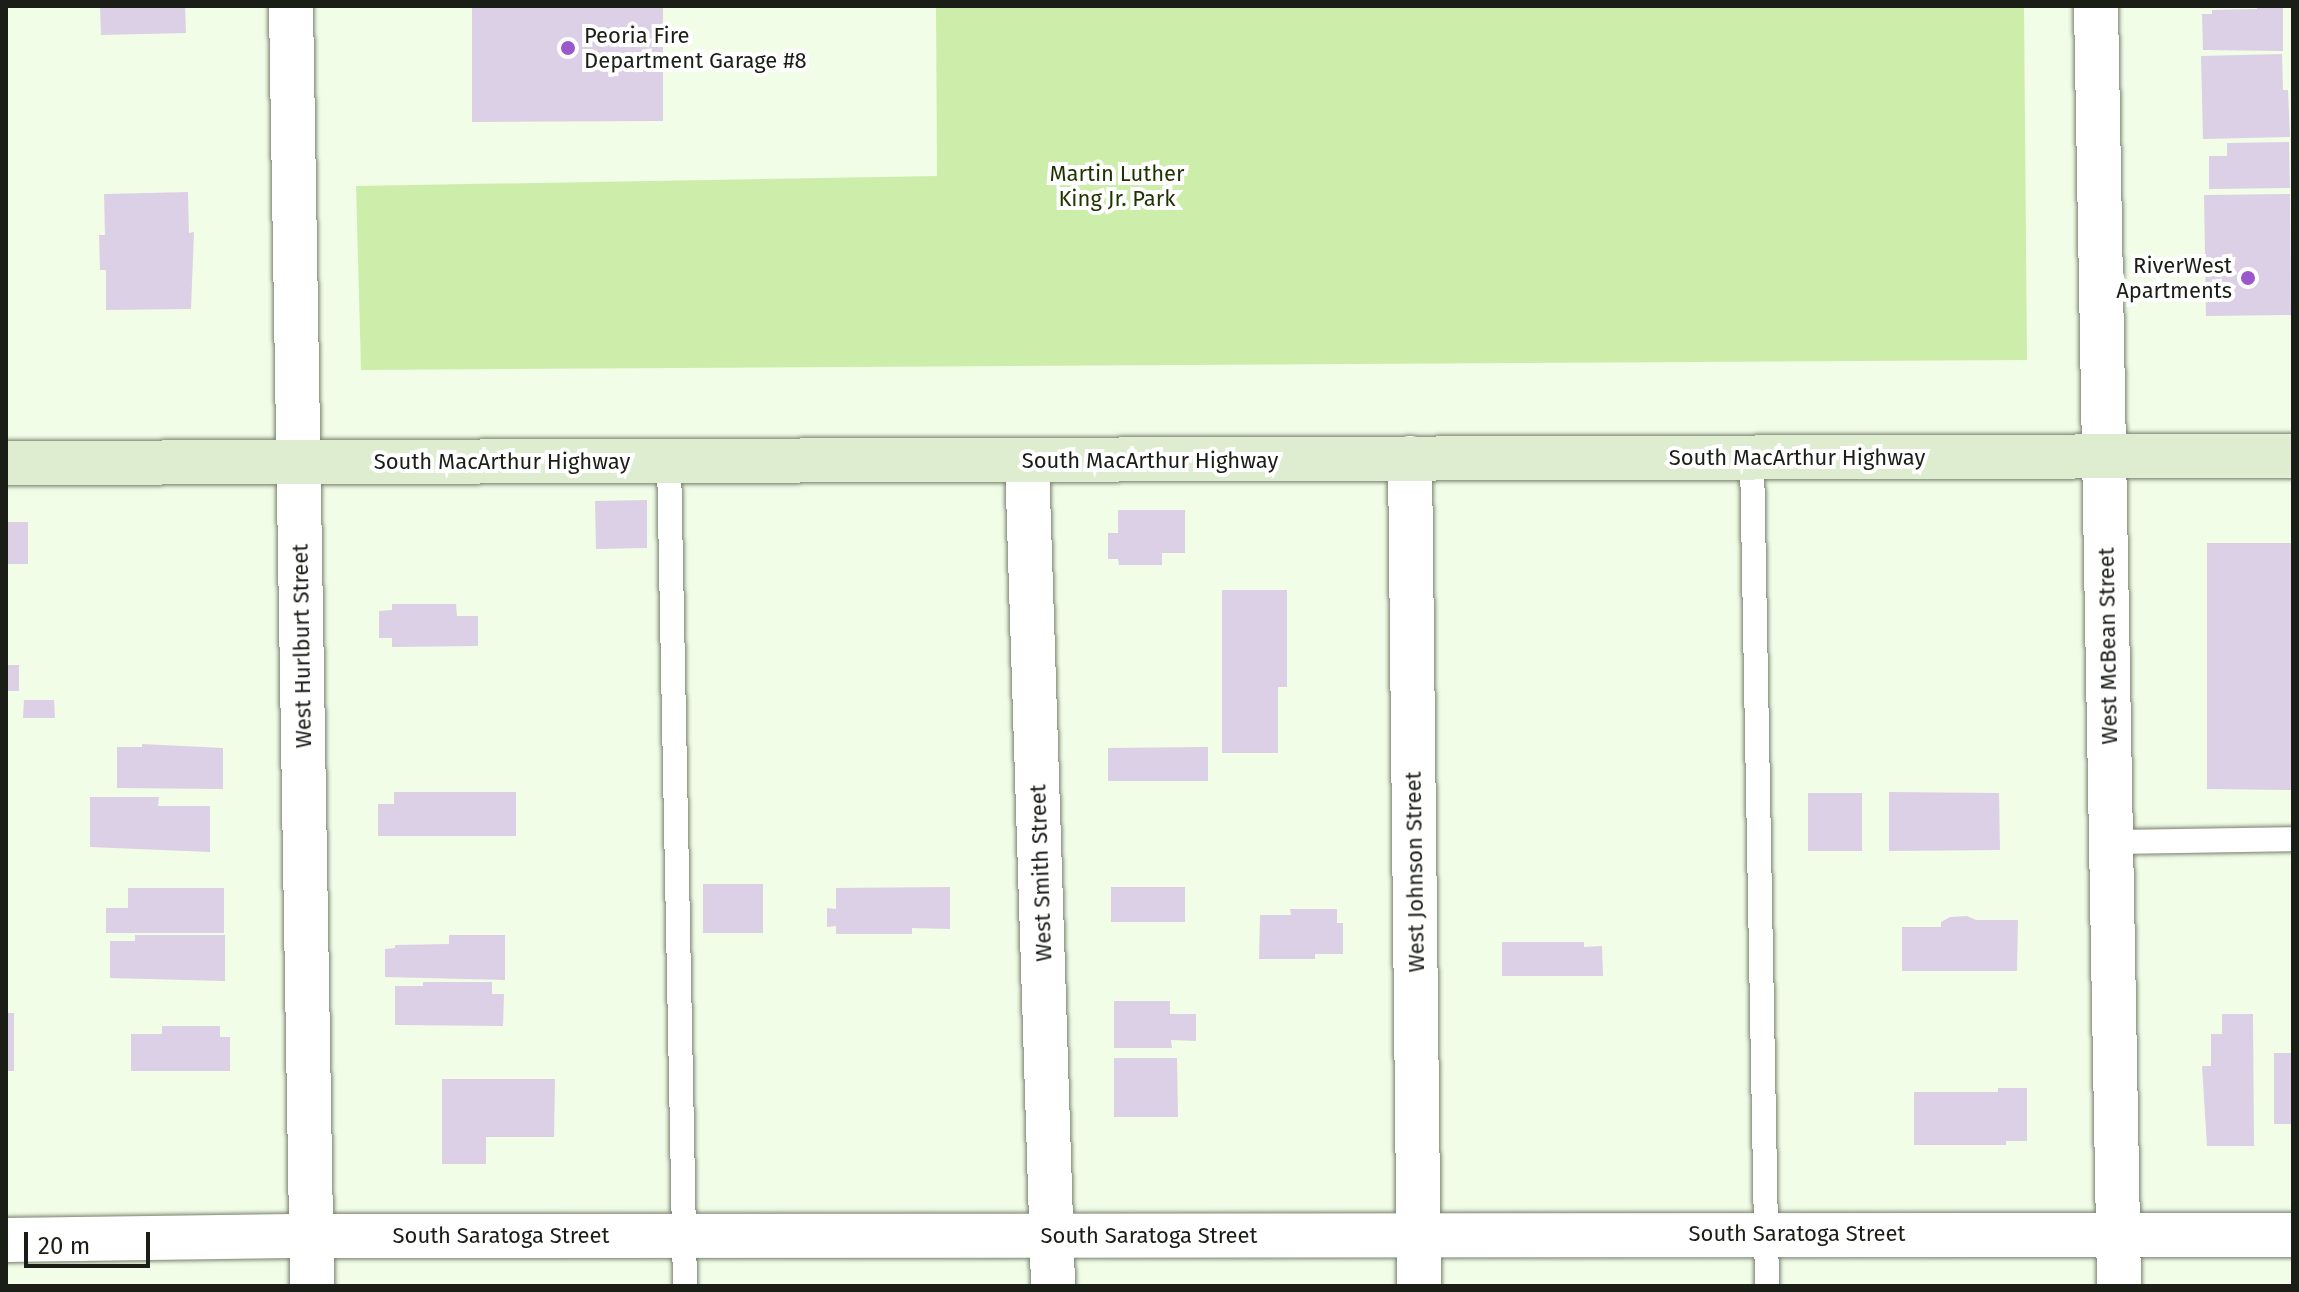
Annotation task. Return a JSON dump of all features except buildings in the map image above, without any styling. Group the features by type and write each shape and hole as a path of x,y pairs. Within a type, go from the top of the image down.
{"main road":[{"name":"South MacArthur Highway","path":"6,463 2293,456"}],"street":[{"name":"West Hurlburt Street","path":"291,6 312,1286"},
{"name":"West McBean Street","path":"2096,6 2119,1286"},
{"name":"West Johnson Street","path":"1410,458 1419,1286"},
{"name":"West Smith Street","path":"1027,461 1053,1286"},
{"name":"South Saratoga Street","path":"6,1240 311,1236 1418,1236 2118,1232 2293,1235"}],"lane":[{"path":"1752,459 1767,1286"},
{"path":"669,461 685,1286"},
{"path":"2112,842 2293,839"}],"green space":[{"name":"Martin Luther King Jr. Park","path":"936,6 2024,6 2027,360 361,370 356,186 937,176"}],"place":[{"name":"Peoria Fire Department Garage #8","path":"568,48"},
{"name":"RiverWest Apartments","path":"2248,278"}]}
